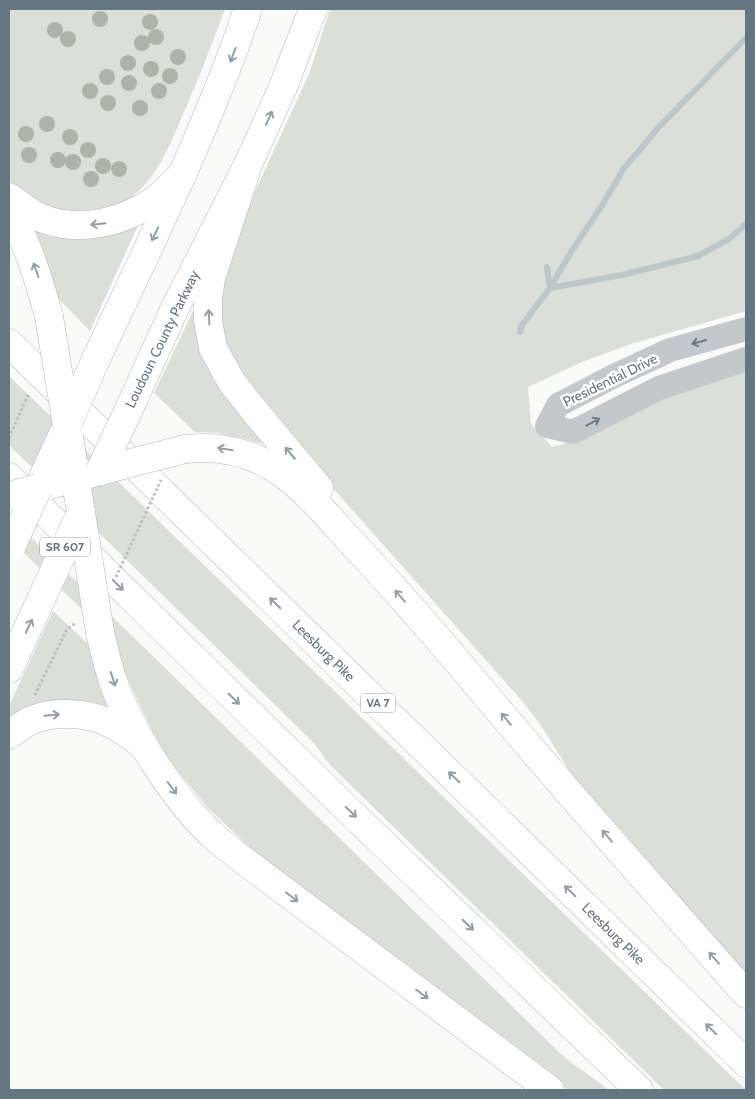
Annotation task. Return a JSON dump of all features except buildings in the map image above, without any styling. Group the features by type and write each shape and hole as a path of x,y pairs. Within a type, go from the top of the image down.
{"main road":[{"path":"10,548 183,174 228,68 248,9"},
{"name":"Loudoun County Parkway","path":"87,475 135,396 174,310 249,162 283,87 313,9"},
{"path":"249,162 211,278 208,299 208,321 213,348 231,381 256,414 320,489 383,576"},
{"path":"9,197 41,218 76,226 105,223 130,214 155,200 183,174"},
{"path":"9,210 29,250 40,281 49,317 67,425 87,475 81,513 100,632 115,686 146,747 171,787 211,834 550,1090"},
{"name":"Leesburg Pike","path":"9,343 746,1063"},
{"path":"9,496 184,449 201,447 242,453 263,462 282,474 302,490 383,576 544,764 746,994"},
{"path":"9,477 332,794 639,1090"},
{"name":"SR 607","path":"9,669 81,513"},
{"path":"9,735 26,722 37,718 66,714 106,721 146,747"}],"street":[{"name":"Presidential Drive","path":"746,329 670,350 614,376 558,405 547,426 573,432 659,388 746,359"}],"path":[{"path":"9,438 32,386"},
{"path":"113,584 162,478"},
{"path":"31,702 67,630"}],"shaded area":[{"path":"9,9 225,9 200,74 163,159 140,190 130,198 119,204 101,209 73,214 64,213 38,202 21,191 9,180"},
{"path":"330,9 746,9 746,311 634,343 584,361 528,387 531,424 552,447 586,438 654,401 746,367 746,979 577,783 542,727 524,703 283,432 234,371 220,338 216,300 229,248 309,74"},
{"path":"140,221 90,331 57,297 34,228"},
{"path":"194,309 206,362 216,383 266,445 218,433 195,432 154,393"},
{"path":"9,376 746,1090 664,1090 330,765 314,743 9,445"},
{"path":"9,516 564,1057 609,1090 568,1090 433,984 256,853 209,809 175,768 157,741 125,674 116,643 9,538"},
{"path":"53,611 88,644 95,670 111,711 9,719 9,706"}],"waterway":[{"path":"520,332 522,325 550,288 624,168 660,126 746,38"},
{"path":"547,267 550,288 622,275 698,256 729,239 746,224"}]}
